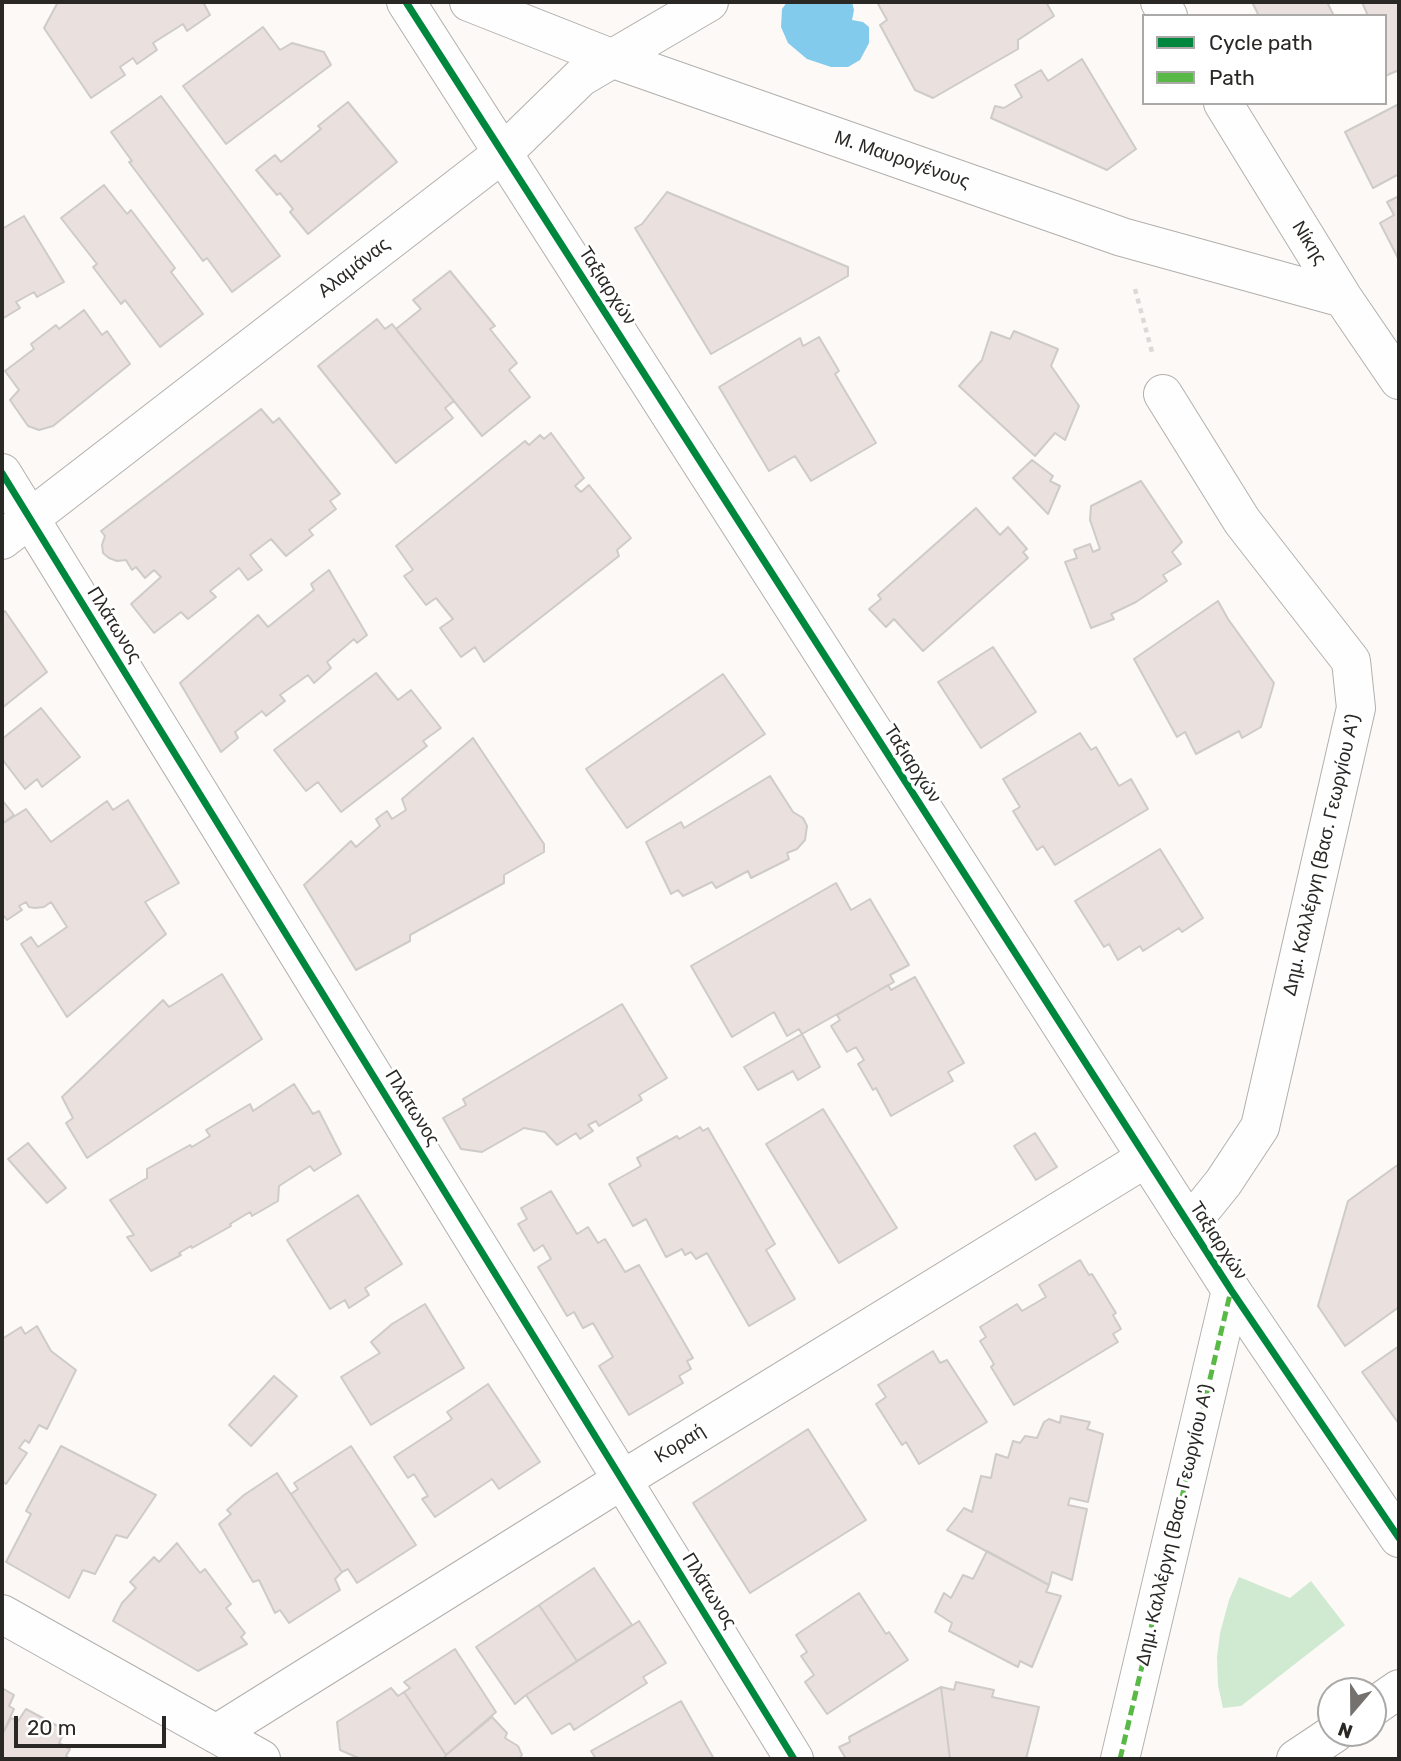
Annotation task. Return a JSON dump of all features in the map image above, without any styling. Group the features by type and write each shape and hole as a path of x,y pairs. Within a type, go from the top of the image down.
{"street":[{"name":"Ταξιαρχών","path":"406,2 1230,1290 1399,1538"},
{"name":"Μ. Μαυρογένους","path":"469,2 611,58 1122,237 1343,298"},
{"name":"Αλαμάνας","path":"16,529 503,153 581,77 709,2"},
{"name":"Νίκης","path":"1224,105 1343,298 1399,380"},
{"name":"Δημ. Καλλέργη (Βασ. Γεωργίου Α')","path":"1163,394 1242,521 1351,661 1356,708 1260,1127 1223,1183 1189,1225"},
{"name":"Πλάτωνος","path":"2,473 16,529 622,1480 794,1759"},
{"name":"Κοραή","path":"216,1734 622,1480 1146,1158"},
{"name":"Δημ. Καλλέργη (Βασ. Γεωργίου Α')","path":"1120,1759 1230,1290"},
{"path":"2,1614 261,1759"},
{"path":"1296,1759 1317,1745"}],"path":[{"path":"1122,237 1163,394"}],"green space":[{"path":"1239,1577 1290,1598 1311,1581 1345,1625 1241,1706 1223,1708 1218,1685 1217,1657 1229,1600"}],"water":[{"path":"787,2 852,2 852,20 863,22 869,27 869,43 860,60 848,67 831,67 807,59 788,43 781,27 782,9"}],"building":[{"path":"58,2 203,2 210,15 187,31 183,24 153,43 157,50 137,64 133,58 120,67 125,75 91,98 44,28"},
{"path":"877,2 1046,2 1054,16 1018,40 1018,49 933,98 915,90 880,25 887,20"},
{"path":"1252,2 1327,2 1333,14 1258,14"},
{"path":"1362,2 1399,2 1399,70 1387,75 1387,14 1367,14"},
{"path":"263,27 280,50 292,43 324,52 331,65 226,144 183,86"},
{"path":"1082,59 1136,149 1107,170 991,118 995,106 1004,108 1022,97 1015,85 1041,70 1048,81"},
{"path":"161,96 280,256 232,292 207,258 203,261 129,162 132,161 111,132"},
{"path":"348,102 397,162 308,234 290,212 293,209 280,193 277,195 256,170 275,155 281,162 321,129 318,126"},
{"path":"1399,104 1399,174 1373,188 1345,132"},
{"path":"104,185 127,214 131,210 175,268 171,272 203,314 160,347 125,300 121,304 93,267 97,264 61,218"},
{"path":"667,192 848,267 848,276 711,354 635,228 642,224"},
{"path":"1399,196 1399,260 1380,223 1394,215 1387,202"},
{"path":"24,216 64,282 37,297 34,292 16,302 20,308 2,319 2,229"},
{"path":"450,271 495,326 490,329 517,363 509,370 530,397 482,436 396,329 421,309 413,300"},
{"path":"84,310 102,335 107,331 130,364 53,426 39,430 28,426 10,400 19,390 5,371 34,349 31,344 56,325 59,329"},
{"path":"377,319 385,329 392,324 454,401 445,408 453,418 396,463 318,366"},
{"path":"1014,331 1058,349 1051,366 1079,406 1065,440 1055,433 1035,456 959,386 982,360 991,332 1010,339"},
{"path":"819,337 839,371 835,374 876,443 811,481 795,456 769,471 719,387 800,338 803,346"},
{"path":"261,409 273,423 279,418 340,494 330,501 336,509 309,530 313,535 286,556 271,539 250,555 262,570 248,580 239,568 210,591 216,597 188,619 181,612 154,633 131,604 161,577 154,570 145,578 136,567 132,570 126,560 109,558 103,553 105,536 101,531"},
{"path":"551,433 584,478 575,486 581,492 589,485 631,538 617,550 619,556 484,662 475,647 461,657 440,628 453,619 436,598 426,605 404,576 413,570 396,546 525,441 529,445 540,435 544,439"},
{"path":"1032,460 1053,476 1050,481 1060,486 1048,514 1013,478"},
{"path":"1141,481 1182,542 1172,552 1181,564 1163,575 1167,581 1136,602 1111,614 1114,619 1091,628 1065,562 1077,558 1074,550 1090,544 1093,552 1100,549 1090,520 1091,506"},
{"path":"976,508 1000,535 1008,527 1027,549 1023,552 1028,558 923,651 894,619 886,627 869,609 881,599 878,595"},
{"path":"329,570 367,635 357,643 354,639 327,662 331,668 314,683 308,675 280,695 285,701 266,716 262,711 235,732 238,738 221,752 180,683 258,615 268,627 314,590 311,584"},
{"path":"1218,601 1274,683 1261,727 1242,738 1239,731 1196,754 1185,732 1177,737 1134,659"},
{"path":"5,611 47,672 2,708 2,614"},
{"path":"993,647 1036,712 981,748 938,682"},
{"path":"376,673 398,700 411,690 441,728 423,741 427,746 341,812 318,782 306,791 274,750"},
{"path":"723,674 765,734 627,828 586,769"},
{"path":"41,708 80,757 42,787 37,779 25,789 2,759 2,739"},
{"path":"1080,733 1091,750 1096,747 1119,786 1131,779 1148,809 1055,865 1043,846 1037,850 1013,811 1020,807 1003,779"},
{"path":"473,738 544,844 544,852 504,875 504,883 410,935 410,941 356,970 304,885 351,841 356,847 380,826 376,819 387,811 392,819 406,810 402,799"},
{"path":"770,776 793,812 803,818 807,826 805,840 797,849 787,853 789,859 751,878 748,871 716,888 712,882 683,896 678,890 671,894 646,842 681,822 684,828"},
{"path":"2,800 14,815 2,824"},
{"path":"128,800 179,883 145,902 166,934 67,1017 21,944 31,937 38,947 67,927 51,902 44,907 35,908 29,907 26,902 19,906 22,910 7,920 4,916 2,918 2,824 26,809 51,842 107,801 113,810"},
{"path":"1160,849 1203,918 1182,932 1179,928 1143,951 1140,946 1118,960 1109,944 1104,947 1075,901"},
{"path":"836,883 851,910 870,899 909,965 890,975 894,982 802,1034 799,1029 787,1036 774,1012 732,1037 691,966"},
{"path":"222,974 262,1039 87,1158 66,1123 73,1118 62,1097 163,1000 169,1007"},
{"path":"915,977 964,1063 948,1072 953,1081 891,1116 876,1088 873,1090 858,1064 864,1060 856,1047 847,1052 831,1026 840,1020 837,1015 888,985 891,990"},
{"path":"622,1004 667,1078 639,1095 642,1100 599,1126 596,1121 588,1125 593,1131 580,1139 576,1133 557,1145 545,1132 524,1128 482,1152 461,1149 443,1118 466,1105 463,1099"},
{"path":"802,1034 820,1067 798,1080 793,1071 758,1090 744,1067"},
{"path":"294,1084 313,1114 319,1111 341,1154 314,1171 310,1166 279,1186 278,1201 252,1216 250,1212 230,1224 231,1226 192,1248 191,1246 179,1253 181,1255 151,1271 127,1237 134,1235 110,1200 147,1178 147,1169 210,1136 206,1130 250,1104 253,1111"},
{"path":"823,1109 897,1228 839,1263 766,1144"},
{"path":"700,1127 703,1131 708,1128 775,1244 766,1250 795,1299 749,1326 707,1253 696,1259 691,1252 685,1255 682,1249 666,1257 646,1219 633,1226 609,1184 641,1166 637,1158"},
{"path":"1035,1133 1057,1167 1036,1180 1014,1146"},
{"path":"28,1143 66,1188 47,1203 8,1159"},
{"path":"1399,1164 1399,1307 1345,1346 1318,1306 1348,1201"},
{"path":"551,1191 577,1234 588,1227 598,1243 605,1239 625,1272 639,1265 693,1358 687,1361 691,1369 679,1376 683,1383 629,1415 599,1366 613,1357 593,1323 583,1328 574,1312 567,1316 538,1267 551,1259 543,1245 534,1251 518,1224 527,1219 521,1208"},
{"path":"358,1195 402,1264 365,1288 369,1295 349,1308 345,1300 330,1309 287,1240"},
{"path":"1080,1260 1116,1313 1113,1315 1121,1329 1113,1334 1118,1342 1014,1405 991,1367 994,1364 980,1341 986,1337 980,1327 1017,1304 1022,1311 1046,1297 1039,1285"},
{"path":"425,1304 464,1368 371,1425 341,1377 380,1353 371,1342 392,1324"},
{"path":"37,1326 51,1351 76,1370 47,1429 39,1425 29,1443 25,1440 19,1448 27,1453 6,1484 2,1481 2,1339 21,1327 25,1334"},
{"path":"1399,1346 1399,1424 1362,1372"},
{"path":"933,1351 940,1363 947,1360 987,1422 919,1464 906,1442 902,1445 876,1404 886,1397 878,1385"},
{"path":"274,1376 297,1396 251,1446 229,1425"},
{"path":"488,1384 540,1462 499,1489 492,1479 435,1517 422,1499 428,1496 414,1474 408,1478 394,1457 452,1419 447,1412"},
{"path":"1061,1416 1090,1422 1087,1429 1103,1434 1088,1502 1070,1498 1068,1505 1087,1509 1072,1580 1052,1572 1049,1585 947,1530 964,1508 972,1512 981,1476 991,1478 996,1454 1008,1458 1013,1441 1020,1443 1025,1436 1037,1438 1044,1422 1049,1419 1060,1423"},
{"path":"808,1429 866,1520 750,1593 693,1503"},
{"path":"61,1446 156,1495 127,1538 116,1535 95,1574 83,1570 69,1598 6,1562 31,1514 26,1511"},
{"path":"351,1446 416,1545 357,1583 348,1569 342,1572 291,1494 298,1489 294,1483"},
{"path":"277,1473 342,1572 335,1579 340,1590 289,1623 280,1610 275,1613 259,1580 253,1582 219,1524 231,1514 227,1510 244,1495"},
{"path":"177,1543 200,1573 205,1569 231,1604 226,1608 245,1633 241,1637 247,1644 198,1671 113,1621 122,1603 136,1588 130,1582 154,1557 159,1562"},
{"path":"987,1551 1049,1585 1046,1592 1061,1596 1032,1667 1020,1661 1018,1667 949,1631 952,1623 935,1612 944,1593 951,1598 963,1575 973,1579"},
{"path":"594,1568 632,1625 577,1661 539,1605"},
{"path":"859,1593 886,1634 889,1632 908,1660 827,1714 805,1682 814,1675 801,1656 807,1652 796,1635"},
{"path":"539,1605 577,1661 515,1704 476,1647"},
{"path":"639,1621 666,1663 643,1677 647,1683 574,1730 570,1723 552,1734 526,1695"},
{"path":"455,1649 496,1712 446,1755 404,1692 410,1688 404,1682"},
{"path":"956,1682 994,1690 992,1697 1039,1707 1026,1759 950,1759 941,1687 954,1690"},
{"path":"941,1687 950,1759 846,1759 839,1747 850,1742 849,1737"},
{"path":"2,1688 14,1695 9,1706 14,1709 2,1735"},
{"path":"391,1688 398,1696 404,1692 446,1755 444,1759 361,1759 340,1750 337,1722"},
{"path":"681,1701 714,1759 596,1759 591,1751"},
{"path":"26,1709 65,1730 59,1743 70,1749 66,1756 70,1759 2,1759 2,1735 11,1718 18,1721"},
{"path":"492,1717 507,1733 505,1738 518,1746 522,1755 519,1759 444,1759 446,1755"}],"marked path":[{"path":"1120,1759 1231,1290"}],"cycle path":[{"path":"406,2 1231,1290 1399,1538"},
{"path":"2,473 794,1759"}]}
